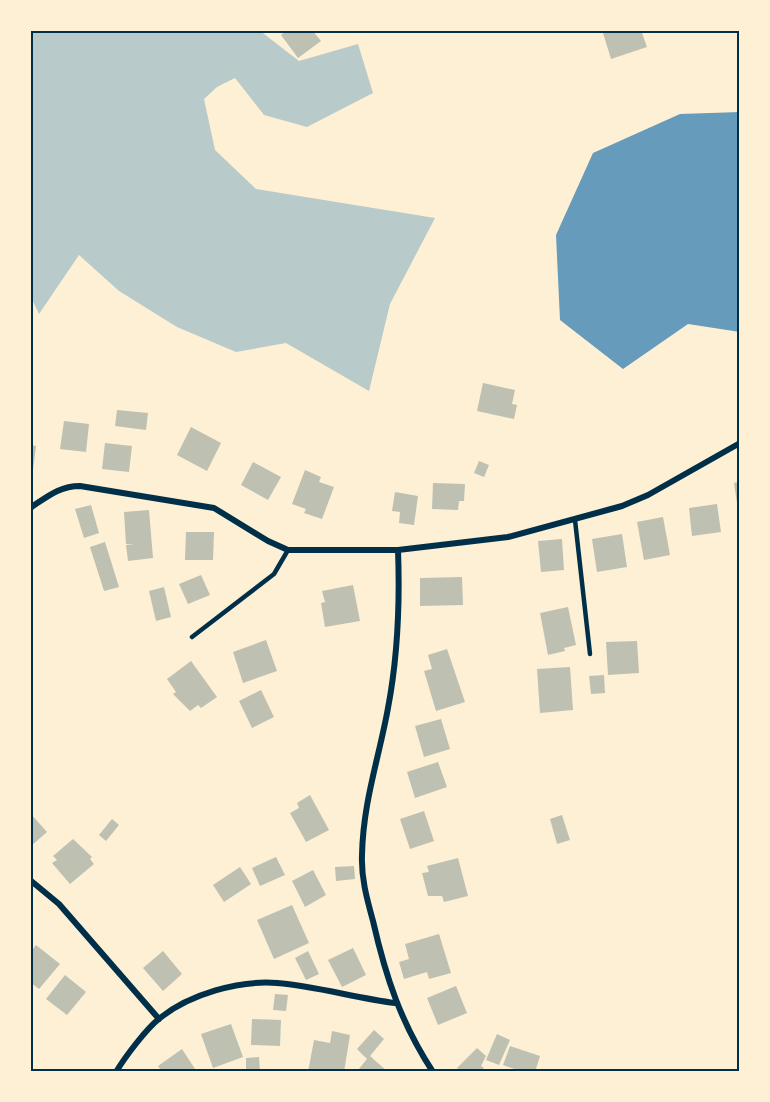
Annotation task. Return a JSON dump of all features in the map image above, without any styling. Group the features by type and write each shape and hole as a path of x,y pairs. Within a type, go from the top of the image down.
{"street":[{"path":"30,508 66,486 132,493 214,508 268,541 288,550 398,550 508,537 622,506 648,495 740,443"},
{"path":"398,550 400,602 397,661 388,711 368,792 362,856 363,879 395,1004 410,1035 433,1072"},
{"path":"30,880 59,904 159,1019"},
{"path":"116,1072 159,1019 188,1001 251,983 277,983 395,1004"}],"lane":[{"path":"575,520 590,654"},
{"path":"192,637 274,574 288,550"}],"shaded area":[{"path":"30,30 259,30 299,61 358,44 373,93 307,127 264,115 235,78 217,87 204,99 215,150 256,189 435,218 390,304 369,391 286,343 236,352 177,327 119,291 79,255 39,314 30,295"}],"water":[{"path":"740,112 740,332 688,324 623,369 560,320 556,235 593,153 680,114"}],"building":[{"path":"288,30 312,30 321,41 298,58 281,35"},
{"path":"614,30 641,30 647,47 611,59 603,33"},
{"path":"483,383 515,390 512,404 517,405 514,419 477,411"},
{"path":"117,410 148,413 146,430 115,426"},
{"path":"64,421 89,424 86,452 60,449"},
{"path":"191,427 221,443 207,471 177,455"},
{"path":"105,443 132,446 129,472 102,469"},
{"path":"30,445 36,446 33,470 30,469"},
{"path":"479,461 489,465 484,477 474,473"},
{"path":"253,462 281,477 268,500 241,485"},
{"path":"305,470 321,477 319,482 334,487 322,519 304,513 306,509 292,504"},
{"path":"740,482 740,516 739,516 734,483"},
{"path":"433,483 465,484 464,501 459,501 458,510 432,509"},
{"path":"395,492 418,496 414,525 399,523 400,512 392,511"},
{"path":"717,504 721,532 692,536 689,508"},
{"path":"91,505 99,533 84,538 75,509"},
{"path":"149,510 153,558 128,561 126,545 134,544 126,544 124,512"},
{"path":"663,517 670,555 644,560 637,522"},
{"path":"186,532 214,532 213,560 185,560"},
{"path":"622,534 627,567 597,572 592,539"},
{"path":"562,539 564,570 541,572 538,541"},
{"path":"105,542 119,587 104,591 90,547"},
{"path":"201,575 210,595 188,604 179,584"},
{"path":"462,577 463,605 420,606 420,578"},
{"path":"353,585 360,621 325,627 321,603 325,602 322,591"},
{"path":"164,587 171,617 156,621 149,591"},
{"path":"568,607 576,645 564,648 565,651 548,655 540,613"},
{"path":"266,640 277,671 243,683 233,652"},
{"path":"637,641 639,673 608,675 606,642"},
{"path":"447,649 465,702 436,711 424,671 432,669 428,655"},
{"path":"191,661 217,697 201,708 198,705 190,711 173,694 176,692 167,679"},
{"path":"570,667 573,710 540,713 537,669"},
{"path":"604,675 605,693 591,694 589,676"},
{"path":"261,690 274,717 252,728 239,701"},
{"path":"441,719 450,749 424,757 415,726"},
{"path":"438,762 447,787 415,798 407,772"},
{"path":"310,795 329,830 306,842 290,813 299,808 297,803"},
{"path":"424,811 434,841 410,849 400,819"},
{"path":"30,813 47,832 30,847"},
{"path":"562,815 570,840 557,844 550,819"},
{"path":"112,819 119,825 106,841 99,835"},
{"path":"73,839 92,857 90,859 94,864 70,884 52,863 57,860 53,856"},
{"path":"276,857 285,875 260,886 252,868"},
{"path":"458,858 468,896 444,902 442,896 428,896 422,873 429,872 427,866"},
{"path":"354,866 355,879 336,881 335,867"},
{"path":"240,867 251,884 224,902 213,885"},
{"path":"313,870 326,895 305,907 292,881"},
{"path":"292,905 309,943 274,959 257,920"},
{"path":"439,934 451,973 429,979 427,972 404,979 399,962 409,959 405,944"},
{"path":"36,945 60,964 39,989 30,982 30,953"},
{"path":"353,948 366,975 342,987 328,960"},
{"path":"163,951 182,974 163,991 143,968"},
{"path":"308,951 319,974 306,980 295,958"},
{"path":"65,975 86,992 67,1015 46,999"},
{"path":"456,986 467,1013 438,1025 427,998"},
{"path":"275,994 288,995 286,1011 273,1010"},
{"path":"252,1019 281,1020 280,1046 251,1045"},
{"path":"231,1024 243,1057 213,1068 201,1034"},
{"path":"374,1030 384,1039 370,1056 388,1072 358,1070 367,1059 357,1049"},
{"path":"332,1031 350,1035 344,1072 308,1072 314,1040 330,1043"},
{"path":"497,1034 510,1040 499,1065 486,1060"},
{"path":"510,1046 540,1056 535,1072 523,1072 503,1065"},
{"path":"477,1048 486,1056 481,1066 484,1068 480,1072 462,1072 457,1068"},
{"path":"182,1049 197,1072 162,1072 158,1066"},
{"path":"259,1057 260,1072 246,1072 246,1058"}]}
